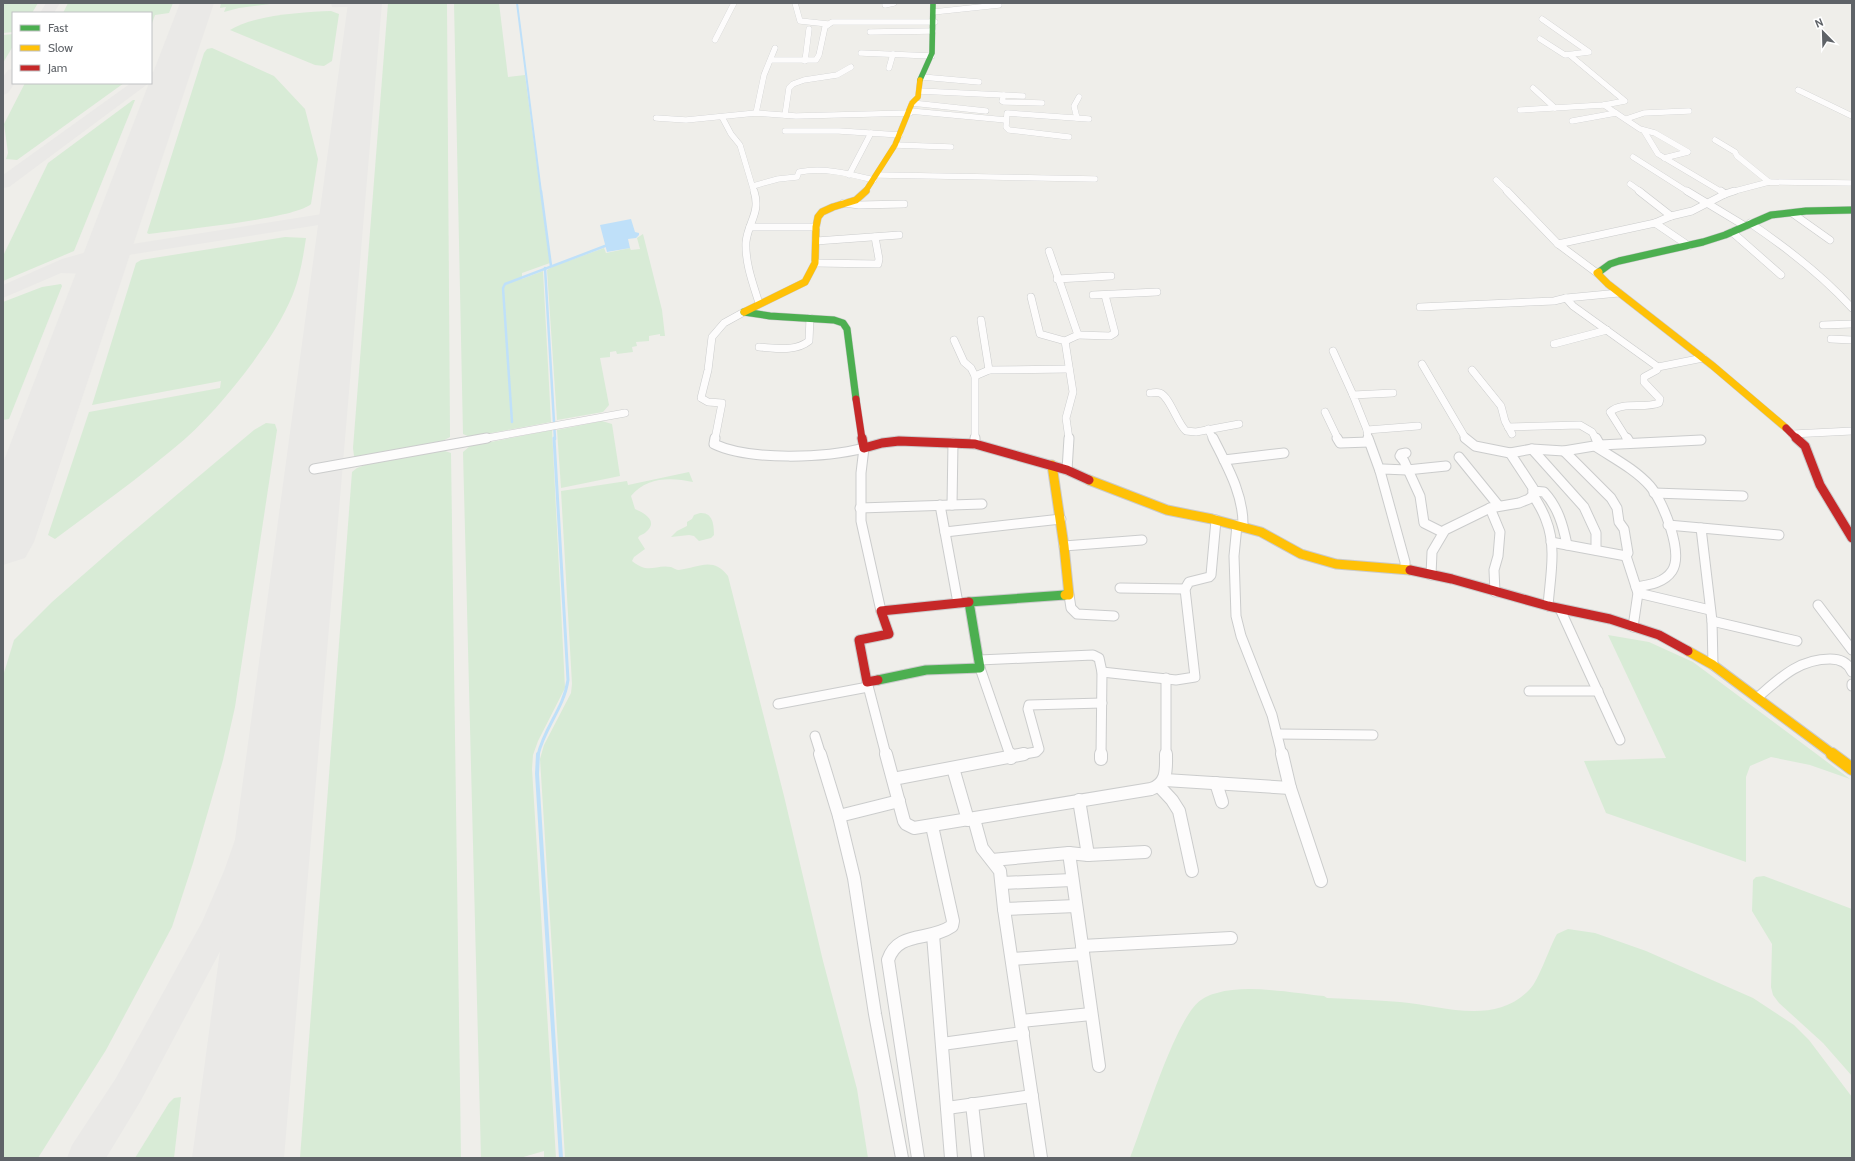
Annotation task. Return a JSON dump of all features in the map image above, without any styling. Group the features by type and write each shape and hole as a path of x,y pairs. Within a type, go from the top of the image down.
{"street":[{"path":"715,40 734,3"},
{"path":"795,3 800,21 828,24 842,21 934,26"},
{"path":"885,5 894,3"},
{"path":"999,5 933,7 934,26 932,56 920,82 918,97 902,124 900,135 895,146 868,190 856,200 822,212 818,217 816,227 815,264 805,282 759,303 724,323 714,334 711,342 708,370 701,398 709,403 722,403 714,444 723,448 764,454 794,455 836,454 882,443 899,441 975,444 1067,470 1132,498 1166,510 1216,520 1261,532 1301,554 1336,564 1405,570 1431,574 1548,606 1610,619 1659,635 1713,664 1852,769"},
{"path":"1542,19 1589,52 1571,56"},
{"path":"772,60 805,61 818,58 825,27 828,24"},
{"path":"870,32 934,26"},
{"path":"805,61 809,29"},
{"path":"1520,110 1604,105 1623,102 1625,100 1571,56 1560,53 1540,39"},
{"path":"756,113 764,75 772,60 775,48"},
{"path":"861,53 932,56"},
{"path":"889,68 893,54"},
{"path":"785,115 789,88 791,84 836,75 852,67"},
{"path":"922,77 979,82"},
{"path":"1533,88 1555,108"},
{"path":"1798,90 1852,116"},
{"path":"919,91 1023,96"},
{"path":"1004,95 1002,101 1004,102 1042,103"},
{"path":"1077,118 1074,106 1079,97"},
{"path":"1604,105 1644,131 1655,133 1688,152 1664,158"},
{"path":"911,109 1006,120"},
{"path":"656,118 676,120 756,113 785,115 911,109 986,111"},
{"path":"1626,119 1644,113 1689,111"},
{"path":"1069,136 1009,130 1006,127 1007,113 1090,119"},
{"path":"1572,121 1616,113"},
{"path":"722,116 731,134 740,145 758,201 758,210 747,237 747,251 759,303"},
{"path":"785,131 811,130 900,135"},
{"path":"1644,131 1654,149 1664,158 1725,194"},
{"path":"849,175 871,133"},
{"path":"1715,140 1735,152 1737,156 1769,182"},
{"path":"895,146 951,147"},
{"path":"1633,157 1705,203 1771,237 1821,277 1852,308"},
{"path":"1673,170 1680,168"},
{"path":"753,186 778,179 797,177 799,172 820,170 849,175 875,177 1095,179"},
{"path":"1659,174 1666,172"},
{"path":"1496,180 1558,244 1597,273 1619,293 1703,358 1779,421 1805,446 1820,485 1852,538"},
{"path":"1558,244 1655,223 1672,216 1692,211 1725,194 1769,182 1852,183"},
{"path":"1630,184 1672,216"},
{"path":"844,203 859,205 904,204"},
{"path":"1597,273 1602,267 1627,259 1689,246 1732,232 1753,220 1778,214 1852,210"},
{"path":"1792,213 1830,240"},
{"path":"1655,223 1689,246"},
{"path":"750,227 816,227"},
{"path":"1732,232 1781,275"},
{"path":"816,241 899,235"},
{"path":"815,264 878,264 879,259 875,237"},
{"path":"1049,251 1057,279 1069,304 1078,335"},
{"path":"1057,279 1111,276"},
{"path":"1093,296 1157,292"},
{"path":"1420,307 1554,301 1566,298 1619,293"},
{"path":"1065,341 1078,335 1110,336 1115,334 1105,295"},
{"path":"1031,297 1040,334 1043,336 1059,338 1065,341"},
{"path":"1566,298 1573,306 1658,367"},
{"path":"744,312 839,320 847,329 859,426 864,448 861,473 861,521 881,611 888,634 858,640 867,684 906,824 914,828 971,820 1079,800 1146,790 1162,783 1216,783 1290,788"},
{"path":"759,347 796,348 804,346 809,341 810,318"},
{"path":"981,320 989,370"},
{"path":"1823,325 1852,324"},
{"path":"1554,344 1607,330"},
{"path":"954,340 964,362 971,368 975,376 975,444"},
{"path":"1831,340 1852,340"},
{"path":"1065,341 1073,392 1066,418 1069,436 1067,470"},
{"path":"1334,352 1354,395 1367,430 1369,442 1380,471 1405,562 1405,570"},
{"path":"1630,443 1610,412 1617,407 1656,405 1659,403 1660,399 1644,382 1644,377 1657,370 1658,367 1703,358"},
{"path":"1422,364 1468,441 1475,446 1510,453 1532,449 1564,451 1597,445 1701,440"},
{"path":"975,376 989,370 1069,369"},
{"path":"1472,370 1501,406 1510,430 1580,425 1592,432 1597,445 1651,486 1661,504 1668,525 1673,541 1676,563 1672,572 1665,578 1637,590"},
{"path":"1150,393 1156,392 1162,395 1183,430 1189,432 1239,424"},
{"path":"1354,395 1393,393"},
{"path":"1325,412 1340,443 1369,442"},
{"path":"314,469 625,413"},
{"path":"1367,430 1418,426"},
{"path":"1208,429 1224,460 1239,496 1244,520 1240,526 1234,556 1236,616 1241,636 1272,716 1290,788 1321,881"},
{"path":"1792,434 1852,431"},
{"path":"952,505 953,443"},
{"path":"1532,449 1584,507 1596,533 1596,550"},
{"path":"1564,451 1611,498 1617,508 1619,522 1624,529 1627,540 1628,553 1626,556 1637,590 1633,627"},
{"path":"1224,460 1284,452"},
{"path":"1406,453 1401,454 1400,456 1404,461 1420,496 1424,523 1442,532"},
{"path":"1510,453 1547,521 1551,542 1552,562 1548,606"},
{"path":"1459,457 1494,506"},
{"path":"1052,465 1064,546 1070,608 1077,614 1114,616"},
{"path":"1380,471 1383,469 1407,470 1446,466"},
{"path":"1533,493 1544,492 1558,509 1567,545"},
{"path":"1431,574 1432,552 1442,532 1494,506 1519,503 1529,499 1533,493"},
{"path":"1654,493 1743,496"},
{"path":"860,508 982,504"},
{"path":"940,505 958,603"},
{"path":"1494,506 1491,512 1500,532 1498,556 1494,570 1495,592"},
{"path":"945,532 1060,519"},
{"path":"1102,672 1186,680 1193,679 1196,676 1185,589 1189,582 1209,577 1211,575 1216,520"},
{"path":"1668,525 1779,535"},
{"path":"1701,528 1712,622 1713,664"},
{"path":"1064,546 1142,540"},
{"path":"1551,542 1626,556"},
{"path":"1120,588 1185,589"},
{"path":"1637,590 1710,610"},
{"path":"881,611 969,602 1069,595"},
{"path":"969,602 979,664 1011,758"},
{"path":"1818,605 1852,650"},
{"path":"1560,609 1620,740"},
{"path":"1712,622 1797,641"},
{"path":"778,704 926,670 979,664 1093,655 1101,660 1102,759"},
{"path":"1758,697 1786,673 1812,659 1840,660 1847,663 1852,672"},
{"path":"1166,678 1162,783 1176,804 1180,814 1192,871"},
{"path":"1529,691 1598,691"},
{"path":"893,779 1011,758 1036,752 1039,750 1028,709 1029,705 1102,702"},
{"path":"1277,734 1373,735"},
{"path":"815,736 839,816 854,878 875,1014 902,1158"},
{"path":"953,768 982,848 1000,871 1004,909 1041,1158"},
{"path":"1216,783 1222,802"},
{"path":"1079,800 1088,855"},
{"path":"839,816 899,801"},
{"path":"918,1158 888,960 892,947 898,942 933,935 948,930 952,926 953,921 932,826"},
{"path":"992,860 1069,853 1088,855 1145,852"},
{"path":"1069,853 1099,1066"},
{"path":"1002,883 1072,880"},
{"path":"1004,909 1076,906"},
{"path":"933,935 951,1158"},
{"path":"1012,959 1082,950 1231,938"},
{"path":"942,1044 1091,1014"},
{"path":"947,1108 1032,1096"},
{"path":"972,1104 978,1158"}],"green space":[{"path":"3,3 38,3 33,12 12,12 12,32 3,33"},
{"path":"68,3 173,3 169,13 155,15 152,23 152,12 64,12"},
{"path":"221,3 278,3 239,8 224,12 226,7 220,8"},
{"path":"388,3 447,3 450,437 439,443 360,458 354,456 353,448"},
{"path":"454,3 499,3 508,77 525,75 550,263 522,273 522,279 543,271 551,422 470,437 463,434"},
{"path":"331,11 339,14 332,61 324,66 315,65 230,30 252,21 279,15"},
{"path":"12,34 12,48 3,63 3,35"},
{"path":"212,48 274,76 305,109 318,159 311,204 301,209 260,219 149,234 147,233 204,53 207,49"},
{"path":"24,84 123,84 17,160 6,159 8,153 4,124"},
{"path":"135,100 74,251 3,281 3,256 48,163"},
{"path":"643,234 662,310 665,336 660,336 660,334 649,336 649,341 636,342 637,346 632,347 633,352 617,354 616,351 610,352 610,357 600,358 609,405 603,412 557,420 547,270 554,266 604,248 606,253 630,248 631,250 640,249 637,238"},
{"path":"285,237 306,238 301,267 295,287 285,312 275,330 235,385 195,430 159,461 55,539 48,535 89,412 220,388 221,381 92,405 136,263 141,260"},
{"path":"61,284 62,286 9,419 3,420 3,302 42,287"},
{"path":"602,421 612,424 620,476 561,488 557,430"},
{"path":"266,423 275,424 277,430 235,707 223,760 193,863 172,927 106,1050 38,1158 3,1158 3,676 14,640 52,602 123,540 254,430"},
{"path":"552,430 565,688 538,741 533,755 532,769 556,1158 544,1158 544,1151 520,1158 481,1158 463,452 470,446"},
{"path":"442,450 451,453 461,1158 300,1158 352,472 365,465"},
{"path":"689,472 693,482 676,479 659,480 644,485 631,496 635,509 646,515 651,521 650,528 638,538 645,549 634,557 632,561 638,565 648,568 665,566 679,570 711,565 717,566 728,576 784,796 823,961 857,1089 868,1158 565,1158 540,759 544,745 571,693 572,684 561,491 627,481 628,485"},
{"path":"700,513 708,515 712,520 714,535 711,538 699,541 694,536 689,535 671,537 677,531 687,526 687,522 692,519 694,515"},
{"path":"1608,635 1649,642 1693,662 1850,779 1810,765 1771,757 1750,766 1746,777 1746,862 1606,813 1584,761 1666,758"},
{"path":"1764,876 1852,909 1852,1076 1823,1043 1779,1003 1773,995 1771,987 1772,944 1752,911 1753,880 1756,877"},
{"path":"1568,929 1595,933 1646,951 1753,998 1794,1025 1809,1040 1852,1097 1852,1158 1130,1158 1161,1073 1181,1027 1191,1010 1204,998 1215,993 1229,990 1256,989 1324,996 1327,998 1400,1002 1468,1011 1501,1007 1516,1000 1530,989 1537,979 1557,934"},
{"path":"181,1097 174,1158 135,1158 169,1103 174,1098"}],"water":[{"path":"631,219 635,232 639,233 639,235 636,238 628,239 630,248 607,252 600,225"}],"waterway":[{"path":"517,3 541,192"},
{"path":"541,191 551,266"},
{"path":"545,269 605,246"},
{"path":"512,422 503,288 505,284 545,269"},
{"path":"545,269 555,439"},
{"path":"538,755 541,745 562,700 568,680 554,438"},
{"path":"538,754 537,774 561,1158"}],"taxiway":[{"path":"48,12 53,3"},
{"path":"337,4 355,4 364,11"},
{"path":"3,90 12,75"},
{"path":"152,76 167,76 167,85"},
{"path":"3,183 140,84"},
{"path":"3,292 69,263 101,254 325,219 339,214 342,209"},
{"path":"66,269 93,269 97,277 95,287"},
{"path":"85,1158 128,1090 213,933 239,871 264,800 277,749 292,669"}],"runway":[{"path":"3,542 197,3"},
{"path":"238,1158 365,3"}],"traffic: fast":[{"path":"920,80 932,53 934,31 933,3"},
{"path":"1599,272 1610,264 1619,261 1703,242 1725,235 1771,215 1806,211 1852,210"},
{"path":"744,312 770,316 834,320 843,323 847,329 856,399"},
{"path":"878,680 926,670 980,668 969,602 1065,595"}],"traffic: slow":[{"path":"744,312 805,282 815,263 816,227 818,217 822,212 833,207 856,200 868,190 895,145 912,103 918,97 920,80"},
{"path":"1599,272 1597,273 1608,284 1713,366 1786,428"},
{"path":"1052,465 1064,546 1069,595 1065,595"},
{"path":"1089,480 1167,510 1212,519 1261,532 1301,554 1336,564 1410,570"},
{"path":"1688,651 1713,665 1852,769"}],"traffic: jam":[{"path":"856,399 859,426 864,448 882,443 899,441 975,444 1067,470 1089,480"},
{"path":"1786,428 1805,446 1820,485 1852,538"},
{"path":"1410,570 1452,579 1548,606 1610,619 1659,635 1688,651"},
{"path":"878,680 867,682 859,640 889,634 881,611 969,602"}]}
